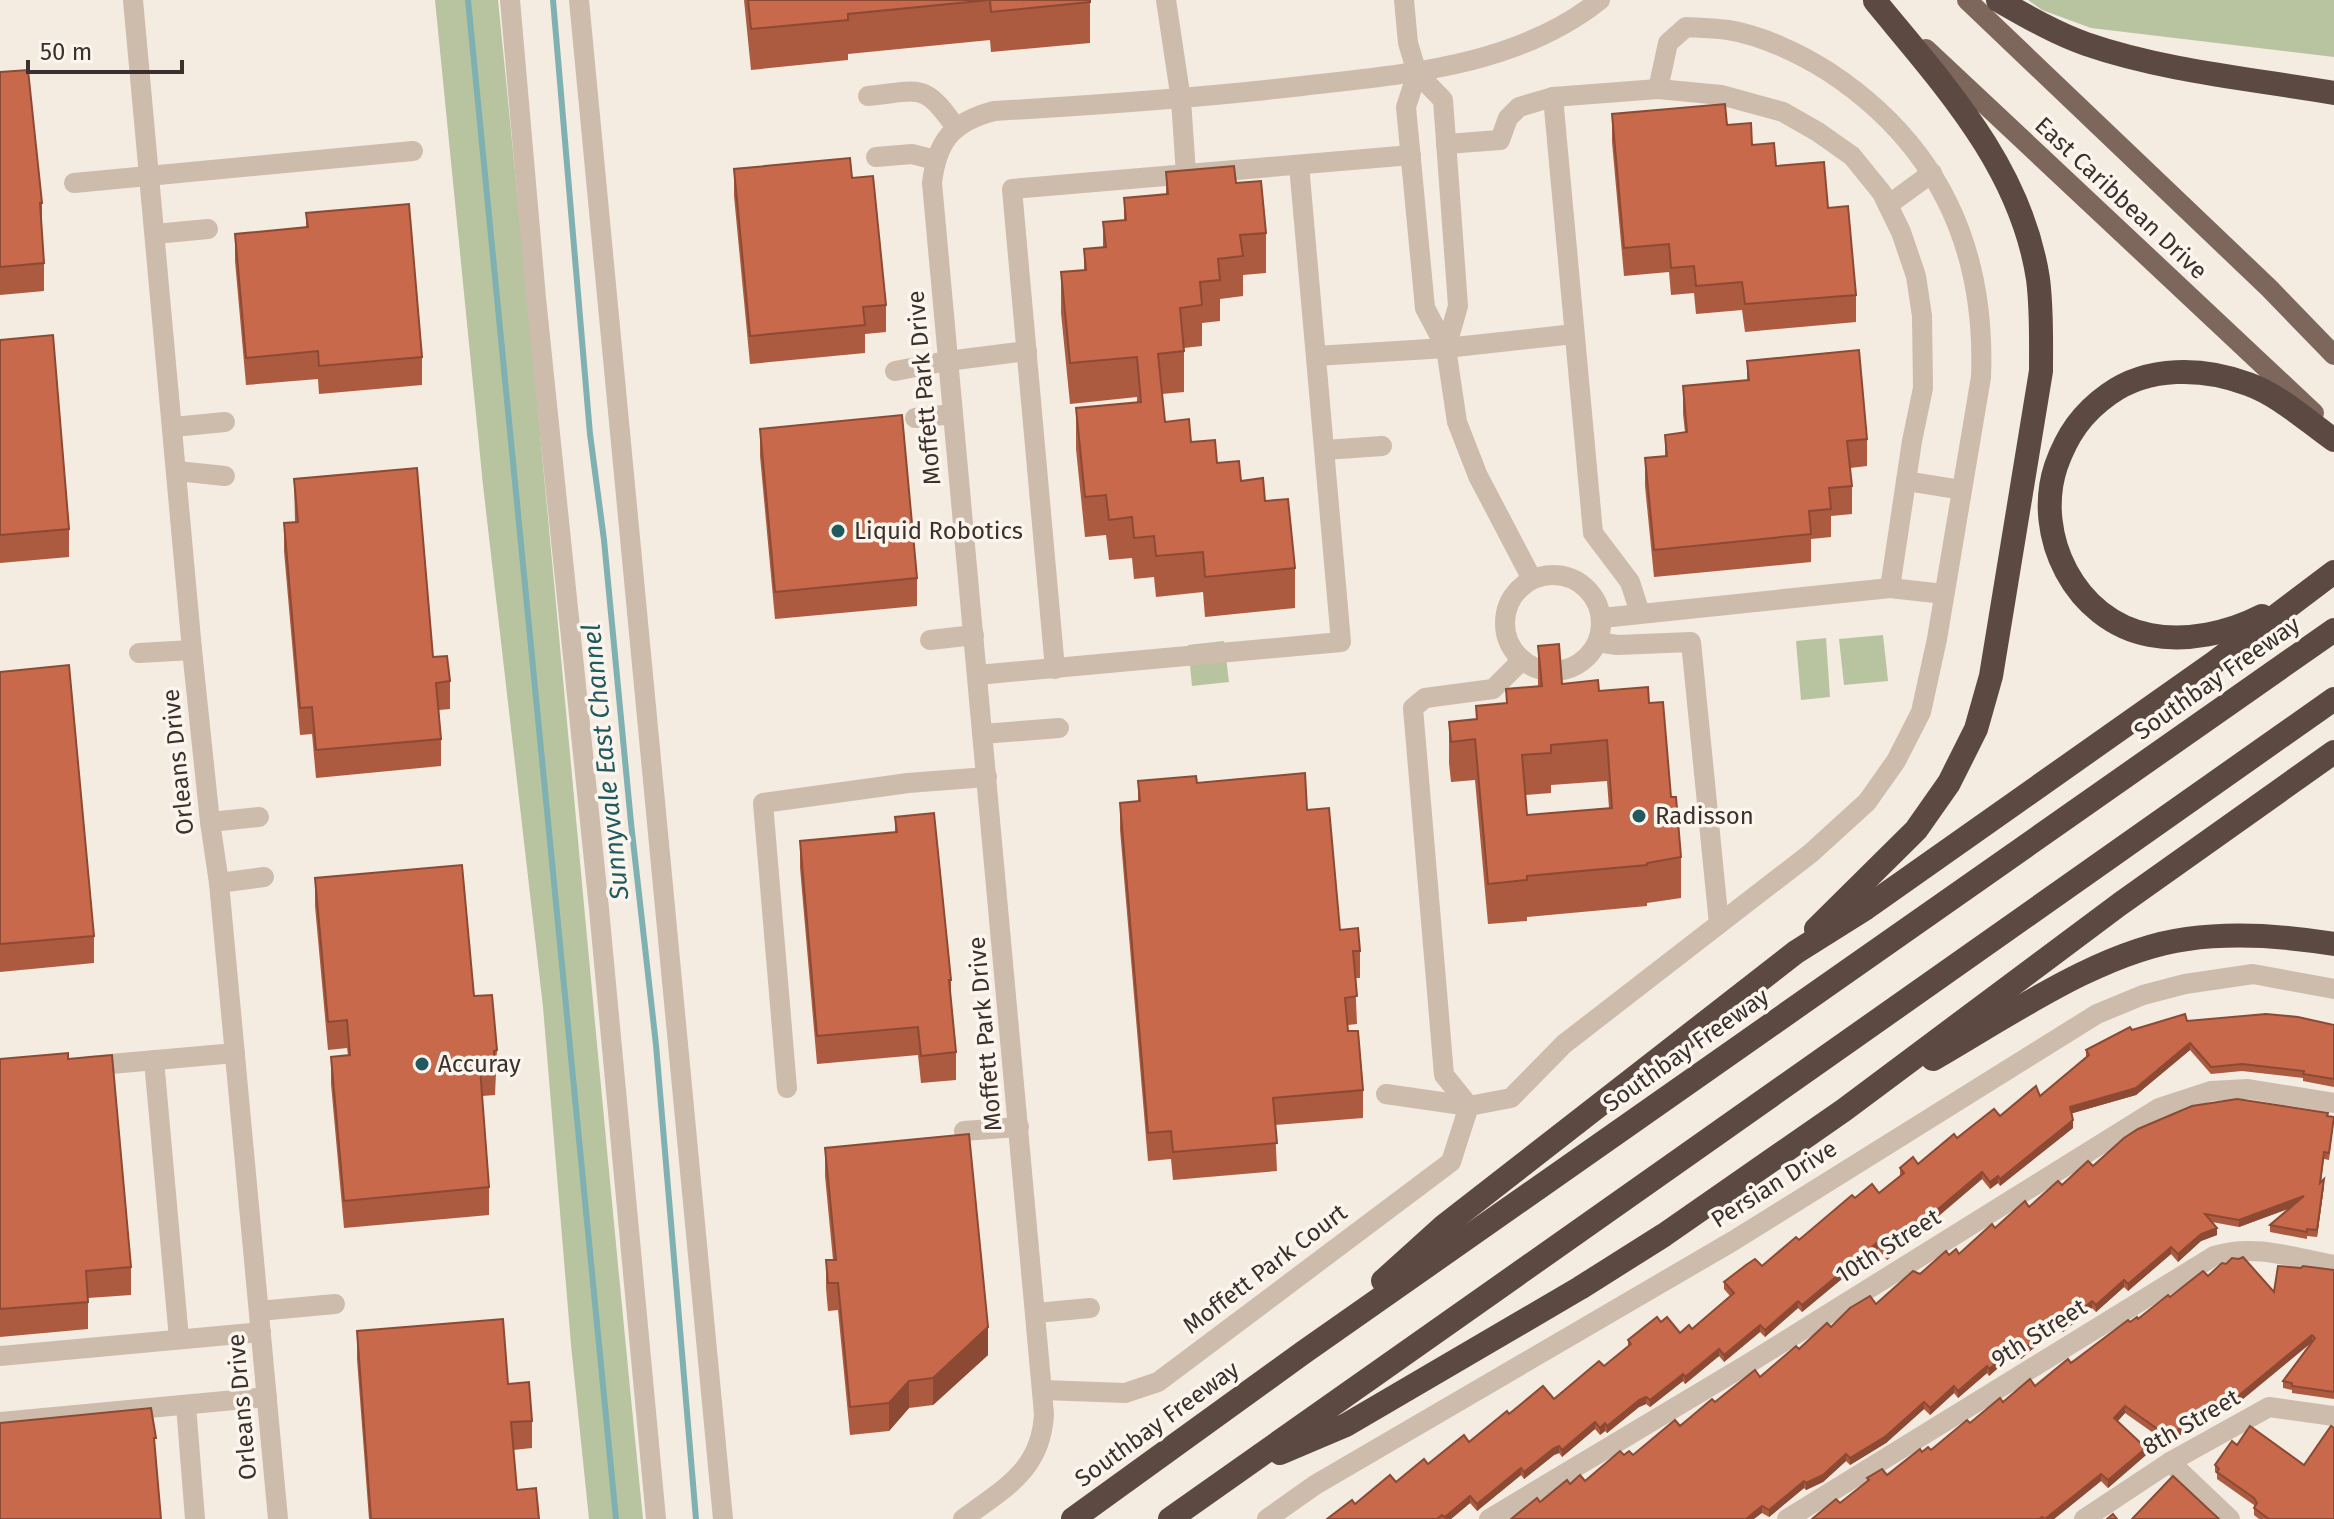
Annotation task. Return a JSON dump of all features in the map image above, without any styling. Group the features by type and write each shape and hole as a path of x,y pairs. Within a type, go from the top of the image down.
{"highway":[{"path":"1796,952 1833,910 1876,872 1916,830 1949,783 1976,729 1991,676 2041,371 2042,321 2037,277 2028,235 2012,192 1989,147 1964,109 1874,0"},
{"path":"1998,0 2085,44 2139,60 2334,93"},
{"path":"2303,595 2246,624 2211,634 2178,637 2135,631 2103,614 2068,576 2059,560 2049,510 2052,478 2071,432 2096,404 2142,376 2174,372 2209,374 2249,384 2334,440"},
{"path":"1304,1352 1444,1226 1796,952 1866,908 2215,662 2334,572"},
{"name":"Southbay Freeway","path":"1073,1519 1304,1352 2334,630"},
{"path":"1170,1519 2334,699"},
{"path":"1237,1471 1346,1425 1580,1288 1664,1235 1844,1110 2120,904 2334,752"},
{"path":"1844,1110 2059,987 2140,950 2185,939 2237,934 2334,944"}],"main road":[{"name":"East Caribbean Drive","path":"1874,0 2334,432"},
{"name":"East Caribbean Drive","path":"1967,0 2269,288 2334,355"}],"street":[{"name":"Orleans Drive","path":"133,0 192,650 219,883 278,1519"},
{"path":"510,0 536,298 599,909 656,1519"},
{"path":"579,0 723,1519"},
{"path":"1166,0 1181,100 1186,174"},
{"path":"1404,0 1408,43 1417,73 1443,100 1458,306 1446,348"},
{"path":"876,157 912,154 935,160 941,144 956,128 974,116 994,111 1181,100 1417,73 1534,41 1559,29 1600,0"},
{"path":"1386,1094 1469,1106 1511,1098 1564,1044 1811,853 1867,802 1896,761 1921,712 1981,377 1982,334 1964,243 1920,153 1856,90 1802,55 1731,30 1686,27 1668,43 1658,89"},
{"path":"1417,73 1406,107 1425,308 1446,348 1457,422 1478,476 1532,579"},
{"path":"1446,144 1500,140 1508,118 1519,107 1553,97 1658,89 1721,95 1783,112 1852,156 1882,193 1901,232 1916,276 1922,316 1923,388 1890,588"},
{"path":"868,96 922,91 939,102 956,128"},
{"path":"1553,97 1593,533 1630,582 1640,613"},
{"path":"74,183 413,151"},
{"path":"1055,669 1012,189 1411,155"},
{"name":"Moffett Park Drive","path":"935,160 932,183 947,361 1043,1390 1043,1429 1038,1451 1009,1485 963,1519"},
{"path":"977,675 1341,642 1299,165"},
{"path":"1888,205 1932,173"},
{"path":"155,234 208,229"},
{"path":"1316,356 1446,348 1574,334"},
{"path":"895,371 1027,351"},
{"path":"915,418 953,414"},
{"path":"173,427 225,422"},
{"path":"1325,450 1382,446"},
{"path":"177,471 225,476"},
{"path":"1906,481 1962,490"},
{"path":"1546,575 1562,575 1577,580 1598,603 1602,618 1598,642 1590,655 1579,665 1564,671 1549,672 1522,660 1511,648 1505,633 1509,602 1518,589 1532,579 1546,575"},
{"path":"1602,618 1890,588 1944,594"},
{"path":"930,640 974,635"},
{"path":"1598,642 1617,645 1691,642 1719,924"},
{"path":"139,653 192,650"},
{"path":"1469,1106 1444,1075 1413,708 1425,698 1493,689 1522,660"},
{"path":"982,734 1059,728"},
{"path":"787,1088 763,803 908,783 987,777"},
{"path":"210,822 259,817"},
{"path":"219,883 264,877"},
{"name":"Persian Drive","path":"1267,1519 1315,1485 1733,1241 2097,1014 2143,995 2185,984 2253,974 2334,989"},
{"path":"62,1068 235,1053"},
{"path":"154,1060 179,1339"},
{"name":"10th Street","path":"1489,1519 1738,1370 2159,1108 2211,1091 2248,1089 2334,1103"},
{"name":"Moffett Park Court","path":"1043,1390 1125,1393 1158,1382 1451,1162 1469,1106"},
{"path":"964,1131 1019,1127"},
{"name":"9th Street","path":"1787,1519 2214,1256 2248,1249 2334,1265"},
{"path":"259,1311 335,1304"},
{"path":"1036,1313 1090,1308"},
{"path":"0,1356 261,1332"},
{"path":"0,1422 267,1397"},
{"path":"186,1405 195,1519"},
{"name":"8th Street","path":"2084,1519 2170,1462 2269,1407 2334,1416"},
{"path":"2170,1462 2230,1519"}],"green space":[{"path":"435,0 498,0 643,1519 589,1519 543,1007 483,485"},
{"path":"2028,0 2334,0 2334,57 2091,28 2042,10"},
{"path":"1883,635 1888,681 1844,685 1839,639"},
{"path":"1826,638 1830,697 1801,700 1796,641"},
{"path":"1224,641 1229,682 1192,686 1188,645"}],"building":[{"path":"748,0 990,0 848,14 848,20 751,29"},
{"path":"990,0 1090,0 1090,2 991,12"},
{"path":"28,70 42,203 44,263 0,267 0,72"},
{"path":"1725,104 1727,125 1751,123 1752,145 1774,143 1776,166 1824,162 1828,208 1848,206 1856,295 1745,304 1742,282 1696,286 1694,266 1671,268 1669,244 1624,248 1612,114"},
{"path":"850,158 852,178 873,176 886,305 863,307 865,325 750,336 734,169"},
{"path":"1234,166 1236,183 1261,181 1266,233 1240,235 1243,256 1218,259 1220,280 1200,282 1202,305 1180,308 1184,351 1158,354 1165,422 1189,419 1191,442 1215,440 1217,463 1239,461 1241,481 1263,478 1265,501 1288,499 1295,568 1205,577 1203,552 1156,556 1154,536 1134,538 1132,517 1109,520 1106,495 1085,497 1076,408 1141,402 1137,357 1070,363 1061,272 1086,270 1084,249 1106,247 1103,222 1126,220 1124,198 1168,194 1166,172"},
{"path":"409,204 422,357 319,366 318,351 246,358 235,234 308,227 306,213"},
{"path":"53,335 69,529 0,535 0,340"},
{"path":"1859,350 1867,439 1847,441 1852,486 1829,488 1831,509 1809,511 1811,534 1654,550 1645,458 1667,456 1665,435 1687,432 1683,386 1749,380 1747,361"},
{"name":"Liquid Robotics","path":"902,415 917,578 775,592 760,429"},
{"path":"417,468 433,657 447,656 450,681 436,683 441,739 316,750 312,707 300,708 284,523 298,522 294,479"},
{"path":"1559,644 1562,684 1598,680 1599,691 1648,687 1649,703 1663,702 1671,797 1676,797 1681,857 1647,865 1527,876 1527,880 1488,884 1475,739 1451,742 1449,722 1477,719 1476,706 1507,703 1506,689 1542,686 1538,646","holes":["1607,740 1612,808 1527,815 1522,755 1551,753 1551,745"]},
{"path":"69,665 94,936 0,944 0,672"},
{"path":"1305,773 1307,810 1329,808 1340,930 1358,928 1360,951 1353,951 1357,996 1345,998 1348,1031 1358,1031 1363,1090 1273,1098 1277,1143 1173,1152 1171,1131 1148,1133 1120,803 1140,801 1138,781 1196,776 1197,783"},
{"path":"934,813 956,1052 921,1056 918,1027 817,1036 800,841 897,832 895,817"},
{"name":"Accuray","path":"462,865 474,996 492,995 497,1050 494,1051 495,1067 480,1068 489,1187 344,1201 331,1057 350,1055 347,1020 328,1022 315,878"},
{"path":"2185,1014 2187,1021 2266,1014 2334,1025 2334,1079 2303,1074 2304,1071 2242,1064 2211,1067 2190,1043 2136,1088 2070,1107 2073,1120 2000,1179 1998,1176 1990,1182 1982,1172 1887,1252 1878,1242 1802,1305 1798,1301 1765,1330 1760,1325 1724,1355 1719,1349 1685,1377 1683,1374 1650,1400 1646,1397 1639,1400 1607,1426 1605,1423 1600,1428 1595,1422 1562,1450 1559,1446 1554,1448 1524,1472 1521,1468 1477,1504 1470,1496 1445,1517 1442,1515 1437,1519 1327,1519 1352,1500 1355,1504 1390,1475 1396,1482 1424,1459 1428,1464 1464,1435 1469,1442 1543,1386 1554,1399 1599,1361 1604,1366 1631,1344 1628,1340 1657,1317 1661,1322 1667,1317 1680,1333 1689,1325 1692,1329 1734,1293 1724,1282 1755,1259 1762,1266 1796,1237 1799,1240 1852,1195 1855,1198 1872,1184 1879,1193 1904,1173 1900,1168 1913,1157 1918,1164 1954,1134 1957,1138 1994,1109 2000,1116 2036,1086 2040,1096 2089,1055 2086,1050 2130,1027 2132,1030"},
{"path":"68,1053 68,1059 112,1055 131,1267 86,1271 88,1302 0,1309 0,1059"},
{"path":"2237,1099 2328,1113 2327,1116 2334,1117 2329,1153 2324,1152 2320,1183 2324,1179 2317,1230 2307,1229 2307,1232 2270,1225 2304,1196 2239,1220 2205,1214 2217,1228 2201,1234 2178,1254 2171,1247 2128,1284 2124,1280 2096,1305 2092,1301 2063,1325 2059,1321 2021,1352 2015,1346 1958,1391 1954,1386 1930,1408 1924,1402 1886,1436 1850,1458 1846,1454 1823,1475 1806,1483 1804,1481 1769,1510 1762,1506 1746,1519 1511,1519 1537,1498 1540,1502 1567,1480 1570,1484 1580,1475 1585,1481 1620,1451 1624,1455 1629,1451 1633,1455 1675,1420 1680,1426 1712,1399 1715,1402 1755,1370 1760,1377 1796,1346 1799,1349 1827,1323 1831,1327 1850,1308 1870,1296 1876,1304 1913,1271 1920,1274 1946,1251 1949,1255 1956,1249 1959,1254 1992,1224 1995,1228 2025,1201 2029,1207 2058,1181 2062,1185 2088,1161 2093,1166 2138,1129 2192,1106"},
{"path":"969,1134 988,1327 933,1378 909,1381 889,1403 850,1407 838,1283 828,1283 826,1260 836,1260 825,1148"},
{"path":"2243,1257 2274,1292 2278,1266 2334,1270 2334,1392 2292,1386 2292,1383 2283,1381 2315,1338 2312,1335 2226,1406 2221,1400 2186,1428 2184,1425 2169,1437 2125,1406 2114,1418 2146,1448 2108,1480 2101,1474 2045,1519 1812,1519 1836,1499 1840,1503 1869,1480 1867,1478 1882,1469 1887,1475 1920,1449 1922,1452 1928,1447 1931,1450 1967,1420 1970,1423 2000,1398 2003,1402 2030,1379 2035,1386 2068,1359 2071,1363 2128,1320 2138,1319 2203,1271 2208,1276 2222,1263"},
{"path":"503,1319 508,1384 529,1382 532,1421 511,1422 517,1490 536,1488 539,1519 371,1519 357,1331"},
{"path":"151,1408 161,1519 0,1519 0,1423"},
{"path":"2250,1426 2304,1465 2331,1426 2334,1428 2334,1519 2269,1519 2254,1508 2257,1503 2254,1498 2217,1472 2219,1469 2215,1465 2232,1441 2237,1445"},
{"path":"2173,1476 2219,1519 2132,1519"}],"waterway":[{"path":"468,0 616,1519"},
{"name":"Sunnyvale East Channel","path":"553,0 590,434 604,540 656,1045 696,1519"}],"place":[{"name":"Liquid Robotics","path":"838,531"},
{"name":"Radisson","path":"1639,816"},
{"name":"Accuray","path":"422,1064"}]}
